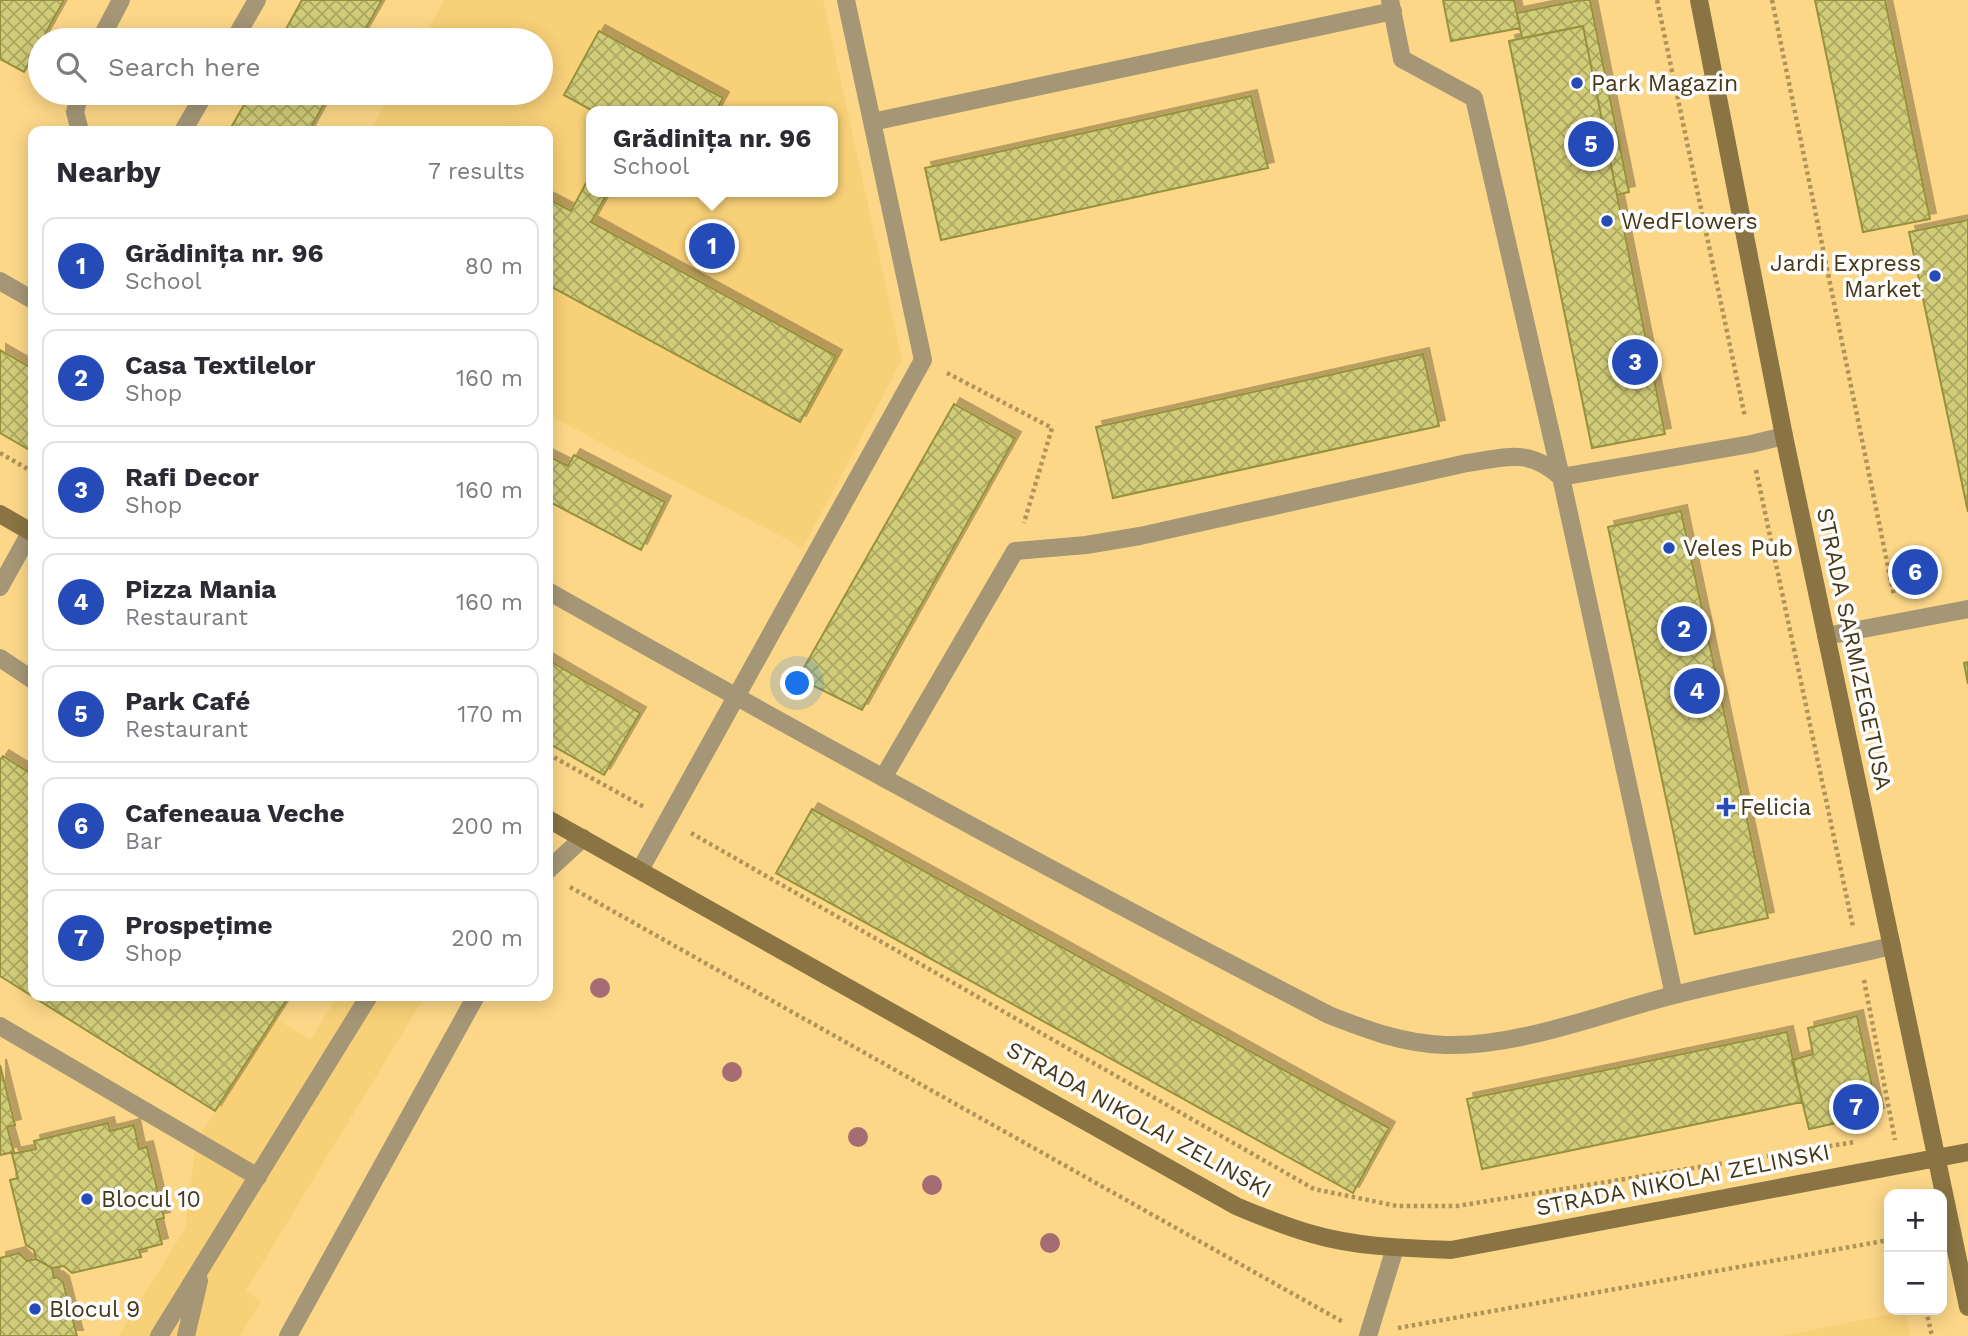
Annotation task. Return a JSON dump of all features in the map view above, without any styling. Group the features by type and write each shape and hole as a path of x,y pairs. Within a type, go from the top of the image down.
{"street":[{"name":"STRADA SARMIZEGETUSA","path":"1699,0 1784,436 1968,1307"},
{"path":"0,514 28,530"},
{"name":"STRADA NIKOLAI ZELINSKI","path":"553,822 1236,1206 1311,1234 1395,1248 1451,1250 1968,1152"}],"lane":[{"path":"106,28 121,0"},
{"path":"241,28 257,0"},
{"path":"640,870 923,360 846,0"},
{"path":"872,122 1391,6 1402,59 1474,98 1561,477 1674,995"},
{"path":"77,105 75,112 79,126"},
{"path":"186,126 198,105"},
{"path":"0,281 28,297"},
{"path":"1561,477 1784,436"},
{"path":"883,778 1015,551 1086,545 1140,536 1467,463 1514,455 1546,463 1561,477"},
{"path":"0,587 28,539"},
{"path":"553,594 736,698 1093,893 1329,1015 1366,1030 1405,1041 1448,1045 1512,1039 1674,995 1892,946"},
{"path":"1826,636 1968,609"},
{"path":"0,658 28,677"},
{"path":"553,865 583,838"},
{"path":"159,1336 366,1001"},
{"path":"288,1336 473,1001"},
{"path":"0,1026 258,1177"},
{"path":"1368,1336 1395,1248"},
{"path":"186,1336 201,1270"}],"path":[{"path":"1657,0 1894,1135 1881,1138"},
{"path":"1772,0 1899,622"},
{"path":"923,360 1052,428 1015,551"},
{"path":"0,453 28,469"},
{"path":"553,757 669,820 1314,1189 1397,1206 1458,1206 1867,1140"},
{"path":"1927,1315 1932,1336"}],"shaded area":[{"path":"444,0 823,0 902,360 803,548 553,418 553,126 373,126 385,105 553,105 553,28 429,28"},
{"path":"335,1001 422,1001 246,1290 261,1302 240,1336 118,1336 185,1229 196,1142 273,1017 310,1040"},
{"path":"1885,1315 1906,1315 1910,1336 1782,1336"}],"building":[{"path":"0,0 64,0 48,28 28,28 28,65 24,72 0,59"},
{"path":"302,0 382,0 366,28 287,28"},
{"path":"1443,0 1514,0 1520,28 1451,41"},
{"path":"1590,0 1629,192 1617,195 1583,26 1522,38 1517,13"},
{"path":"1815,0 1885,0 1930,219 1863,232"},
{"path":"1583,26 1665,434 1592,448 1509,41"},
{"path":"599,31 723,98 719,106 586,107 564,95"},
{"path":"1251,96 1268,168 941,240 925,168"},
{"path":"244,105 323,105 312,126 232,126"},
{"path":"586,183 586,197 605,197 591,222 836,356 800,422 553,288 553,202 571,211"},
{"path":"1968,220 1968,512 1909,232"},
{"path":"0,350 28,366 28,449 0,433"},
{"path":"1423,354 1439,426 1113,498 1096,427"},
{"path":"954,404 1015,438 862,710 798,678"},
{"path":"574,455 665,502 641,550 553,504 553,458 568,466"},
{"path":"1681,511 1768,918 1695,934 1608,527"},
{"path":"1968,662 1968,684 1964,663"},
{"path":"553,663 640,713 604,775 553,746"},
{"path":"3,756 28,772 28,994 0,976 0,760"},
{"path":"812,809 1389,1128 1353,1193 776,873"},
{"path":"40,1001 286,1001 215,1111"},
{"path":"1857,1016 1878,1114 1809,1129 1792,1060 1813,1054 1808,1028"},
{"path":"1787,1032 1802,1102 1482,1169 1467,1099"},
{"path":"0,1065 15,1125 7,1127 14,1152 0,1155"},
{"name":"Blocul 10","path":"108,1123 110,1131 134,1125 139,1149 147,1147 164,1218 156,1220 162,1244 139,1250 141,1257 72,1273 64,1266 52,1268 36,1259 34,1250 26,1245 10,1180 18,1178 12,1154 36,1149 34,1141"},
{"name":"Blocul 9","path":"19,1253 27,1261 36,1259 52,1268 54,1278 57,1277 63,1282 77,1336 0,1336 0,1258"}],"place":[{"name":"Park Magazin","path":"1577,83"},
{"name":"Park Café","path":"1591,144"},
{"name":"WedFlowers","path":"1607,221"},
{"name":"Grădinița nr. 96","path":"712,246"},
{"name":"Jardi Express Market","path":"1935,276"},
{"name":"Rafi Decor","path":"1635,362"},
{"name":"Veles Pub","path":"1669,548"},
{"name":"Cafeneaua Veche","path":"1915,572"},
{"name":"Casa Textilelor","path":"1684,629"},
{"name":"Pizza Mania","path":"1697,691"},
{"name":"Felicia","path":"1726,807"},
{"name":"Prospețime","path":"1856,1107"},
{"name":"Blocul 10","path":"87,1199"},
{"name":"Blocul 9","path":"35,1309"}]}
